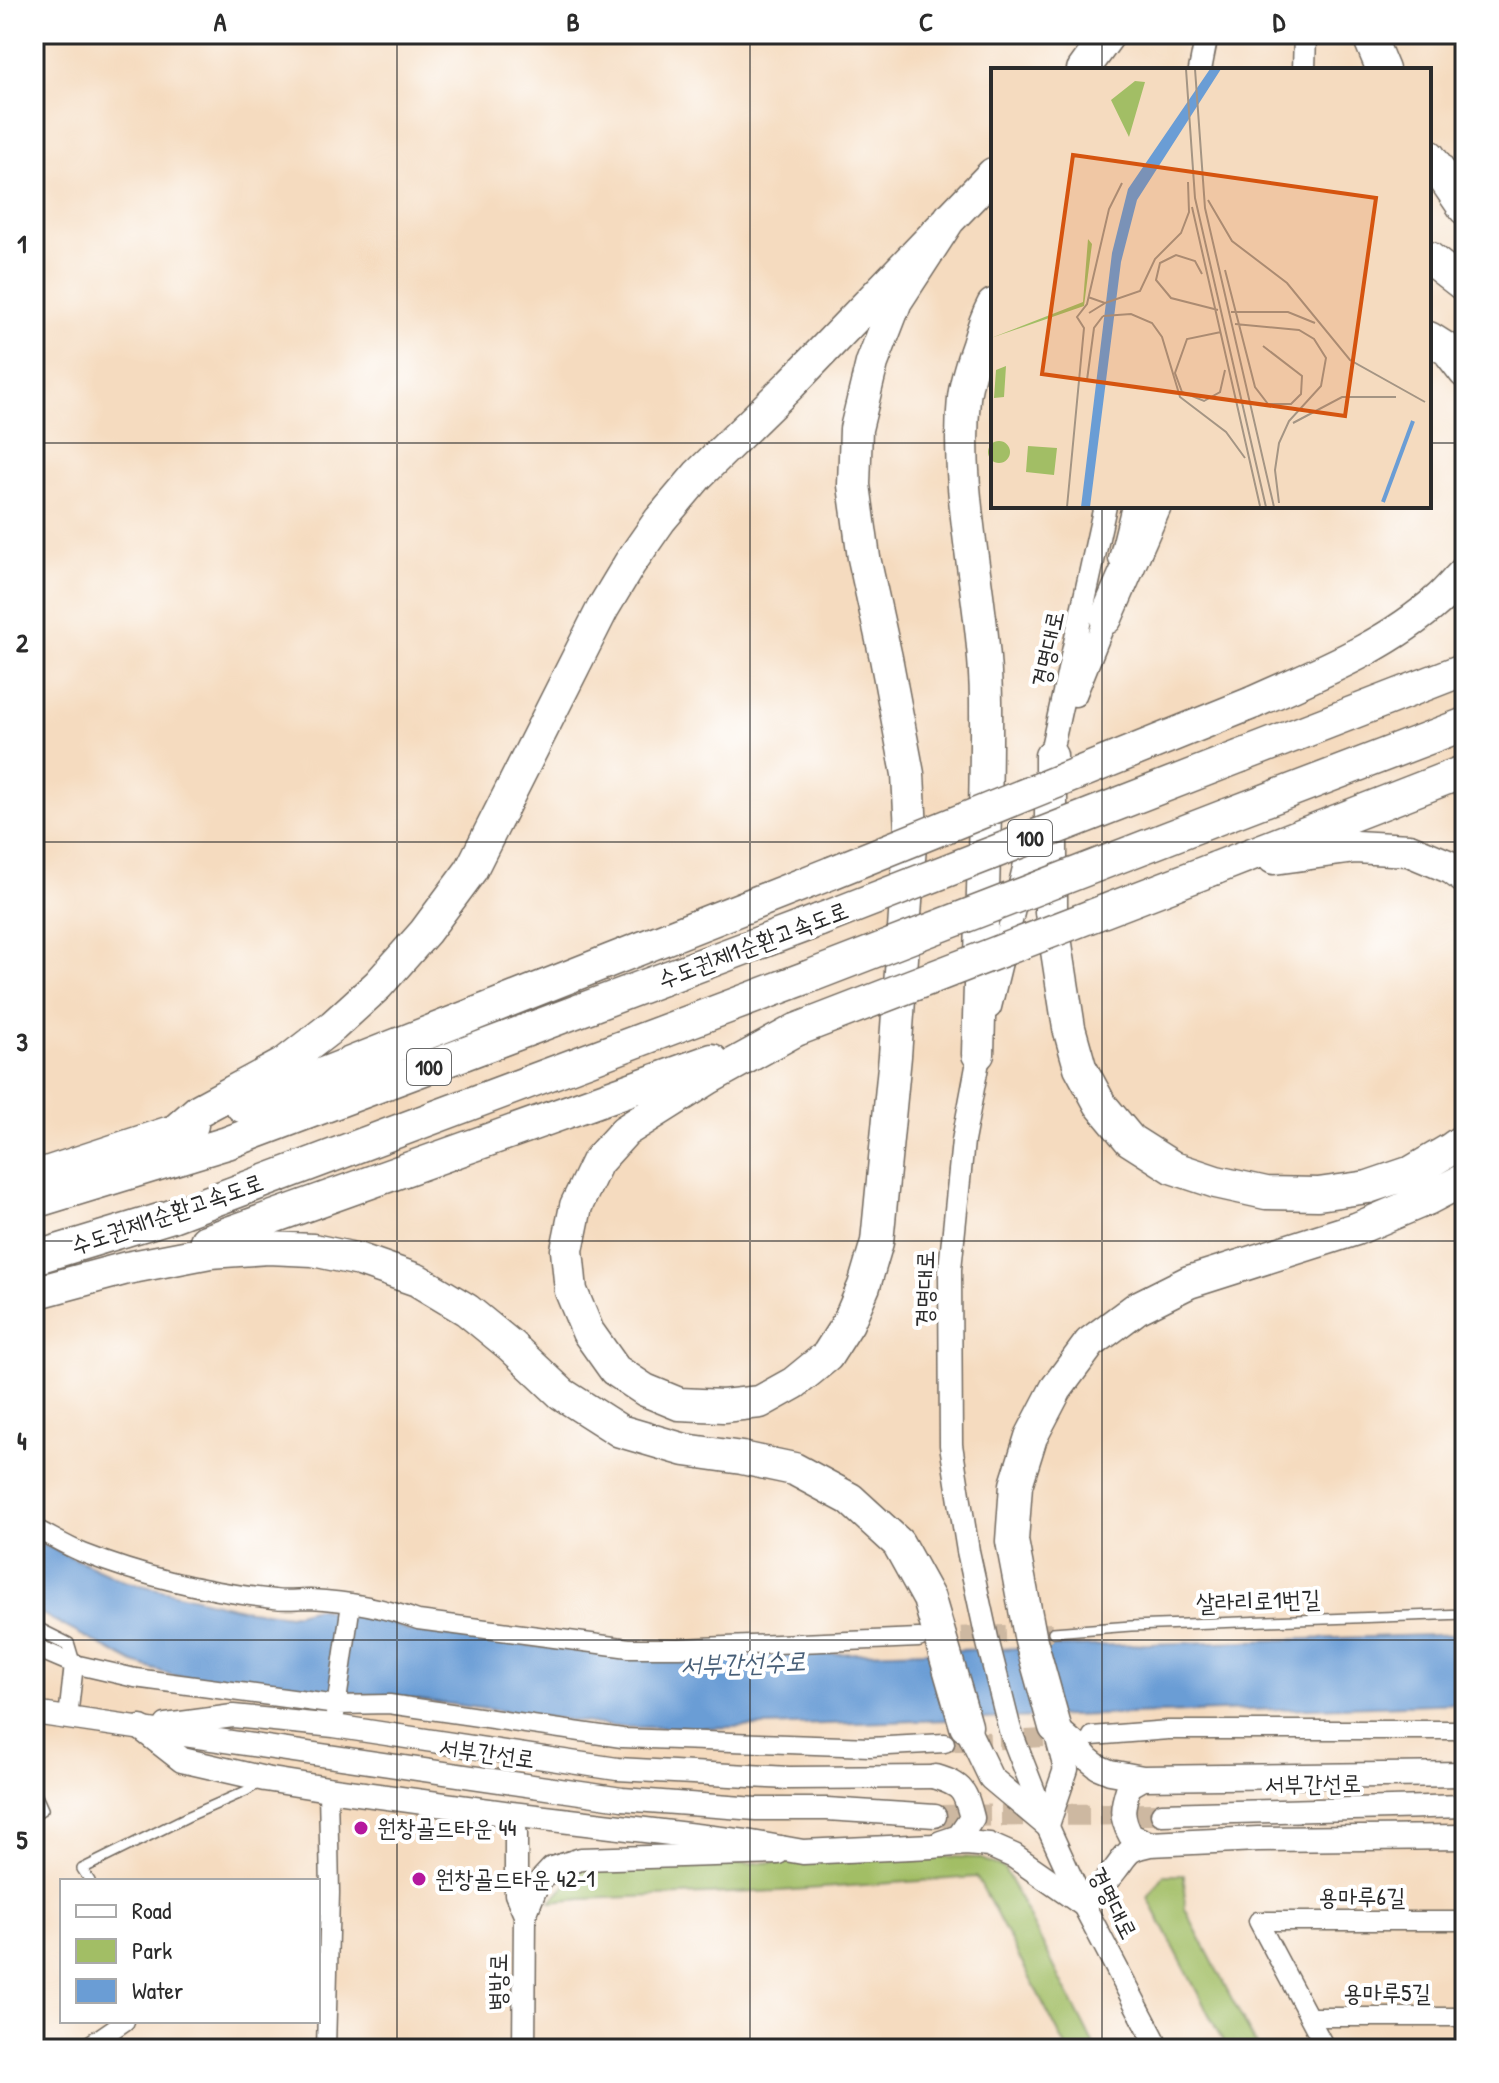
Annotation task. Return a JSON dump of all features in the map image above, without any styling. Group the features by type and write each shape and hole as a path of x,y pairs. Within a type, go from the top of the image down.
{"highway":[{"path":"1084,68 1109,34"},
{"path":"1368,34 1382,68"},
{"path":"1431,159 1465,209"},
{"path":"174,1132 199,1110 284,1064 333,1026 378,985 425,932 471,870 603,608 660,520 698,475 791,384 991,176"},
{"path":"796,1030 709,1078 625,1131 597,1162 576,1206 567,1250 571,1291 588,1332 615,1370 645,1390 679,1404 723,1406 760,1402 794,1383 827,1356 864,1286 877,1242 895,1056 911,831 908,774 864,558 854,485 856,429 872,363 896,301 950,218"},
{"path":"1431,260 1465,286"},
{"path":"978,1054 986,698 961,449 965,395 991,309"},
{"path":"1431,339 1448,350 1465,372"},
{"path":"1106,618 1154,508"},
{"path":"34,1177 174,1132 1252,703 1343,662 1388,637 1437,601 1465,572"},
{"name":"수도권제1순환고속도로","path":"34,1202 227,1143 820,920 1465,669"},
{"name":"수도권제1순환고속도로","path":"34,1258 169,1217 808,977 1465,724"},
{"path":"1051,756 1051,912 1069,1028 1080,1067 1100,1104 1130,1140 1174,1168 1216,1182 1266,1193 1318,1194 1368,1187 1412,1172 1465,1139"},
{"path":"34,1293 127,1268 286,1214 796,1030 1465,771"},
{"path":"1216,868 1355,847 1409,850 1452,868 1465,878"},
{"path":"1055,1727 1042,1636 1012,1541 1016,1485 1031,1437 1056,1389 1090,1343 1137,1308 1189,1282 1356,1229 1465,1179"},
{"path":"127,1268 210,1252 268,1248 313,1250 360,1260 417,1280 467,1310 562,1394 620,1431 685,1450 794,1469 850,1499 898,1543 929,1599 931,1642 955,1734"}],"main road":[{"path":"1055,1727 1098,1767 1143,1778 1465,1774"},
{"path":"955,1734 991,1778 1047,1825 1066,1769 1055,1727"},
{"path":"141,1728 182,1760 265,1779 328,1789 746,1842 803,1852 966,1843 989,1845 1014,1856 1083,1904 1115,1871 1123,1857 1135,1847 1150,1844 1258,1839 1465,1837"},
{"path":"936,1777 960,1765 965,1757 955,1734"},
{"path":"932,1846 959,1837 972,1818 967,1796 954,1782 936,1777"},
{"path":"1143,1778 1129,1786 1122,1805 1124,1823 1131,1836 1150,1844"}],"street":[{"path":"1200,68 1207,34"},
{"path":"1304,68 1305,34"},
{"name":"경명대로","path":"1105,508 1051,756 978,1054 963,1141 950,1269 951,1445 968,1551 1010,1730 1047,1825 1083,1904 1159,2049"},
{"path":"1051,756 1106,618 1133,508"},
{"path":"34,1528 81,1552 176,1583 276,1600 310,1599 386,1608 418,1620 629,1648 931,1642"},
{"path":"336,1708 350,1606"},
{"path":"34,1627 68,1644 74,1664 68,1718"},
{"path":"34,1647 74,1664 135,1678 336,1708 617,1769 789,1778 936,1777"},
{"path":"141,1728 233,1716 389,1704 622,1738 870,1747 955,1734"},
{"name":"서부간선로","path":"34,1713 622,1799 756,1809 827,1809 935,1816"},
{"path":"1092,1736 1168,1730 1465,1730"},
{"path":"326,2049 324,1895 328,1789"},
{"name":"서부간선로","path":"1162,1814 1465,1806"},
{"path":"511,1814 516,1834 516,1894 525,1915"},
{"path":"525,1915 538,1883 552,1868 581,1859 803,1852"},
{"name":"병방로","path":"524,2049 525,1915"},
{"name":"용마루6길","path":"1309,2017 1258,1921 1465,1921"},
{"path":"1309,2017 1326,2049"},
{"name":"용마루5길","path":"1309,2017 1465,2017"},
{"path":"84,2049 122,2023"}],"lane":[{"name":"살라리로1번길","path":"1042,1636 1131,1626 1465,1614"},
{"path":"89,1879 82,1869 265,1779"},
{"path":"34,1789 43,1809 34,1815"}],"green space":[{"path":"931,1856 979,1858 1004,1868 1096,2049 1067,2049 977,1877 780,1891 550,1902 580,1870"},
{"path":"1164,1875 1184,1875 1185,1909 1258,2049 1227,2049 1148,1898"}],"water":[{"name":"서부간선수로","path":"34,1540 124,1581 241,1609 289,1615 316,1608 383,1619 408,1631 616,1656 671,1659 1465,1634 1465,1703 700,1728 620,1727 405,1698 175,1676 134,1663 34,1610"}],"tunnel":[{"path":"934,1637 1053,1632"},
{"path":"945,1743 1065,1737"},
{"path":"935,1816 1162,1814"}],"place":[{"name":"원창골드타운 44","path":"361,1828"},
{"name":"원창골드타운 42-1","path":"419,1879"}]}
